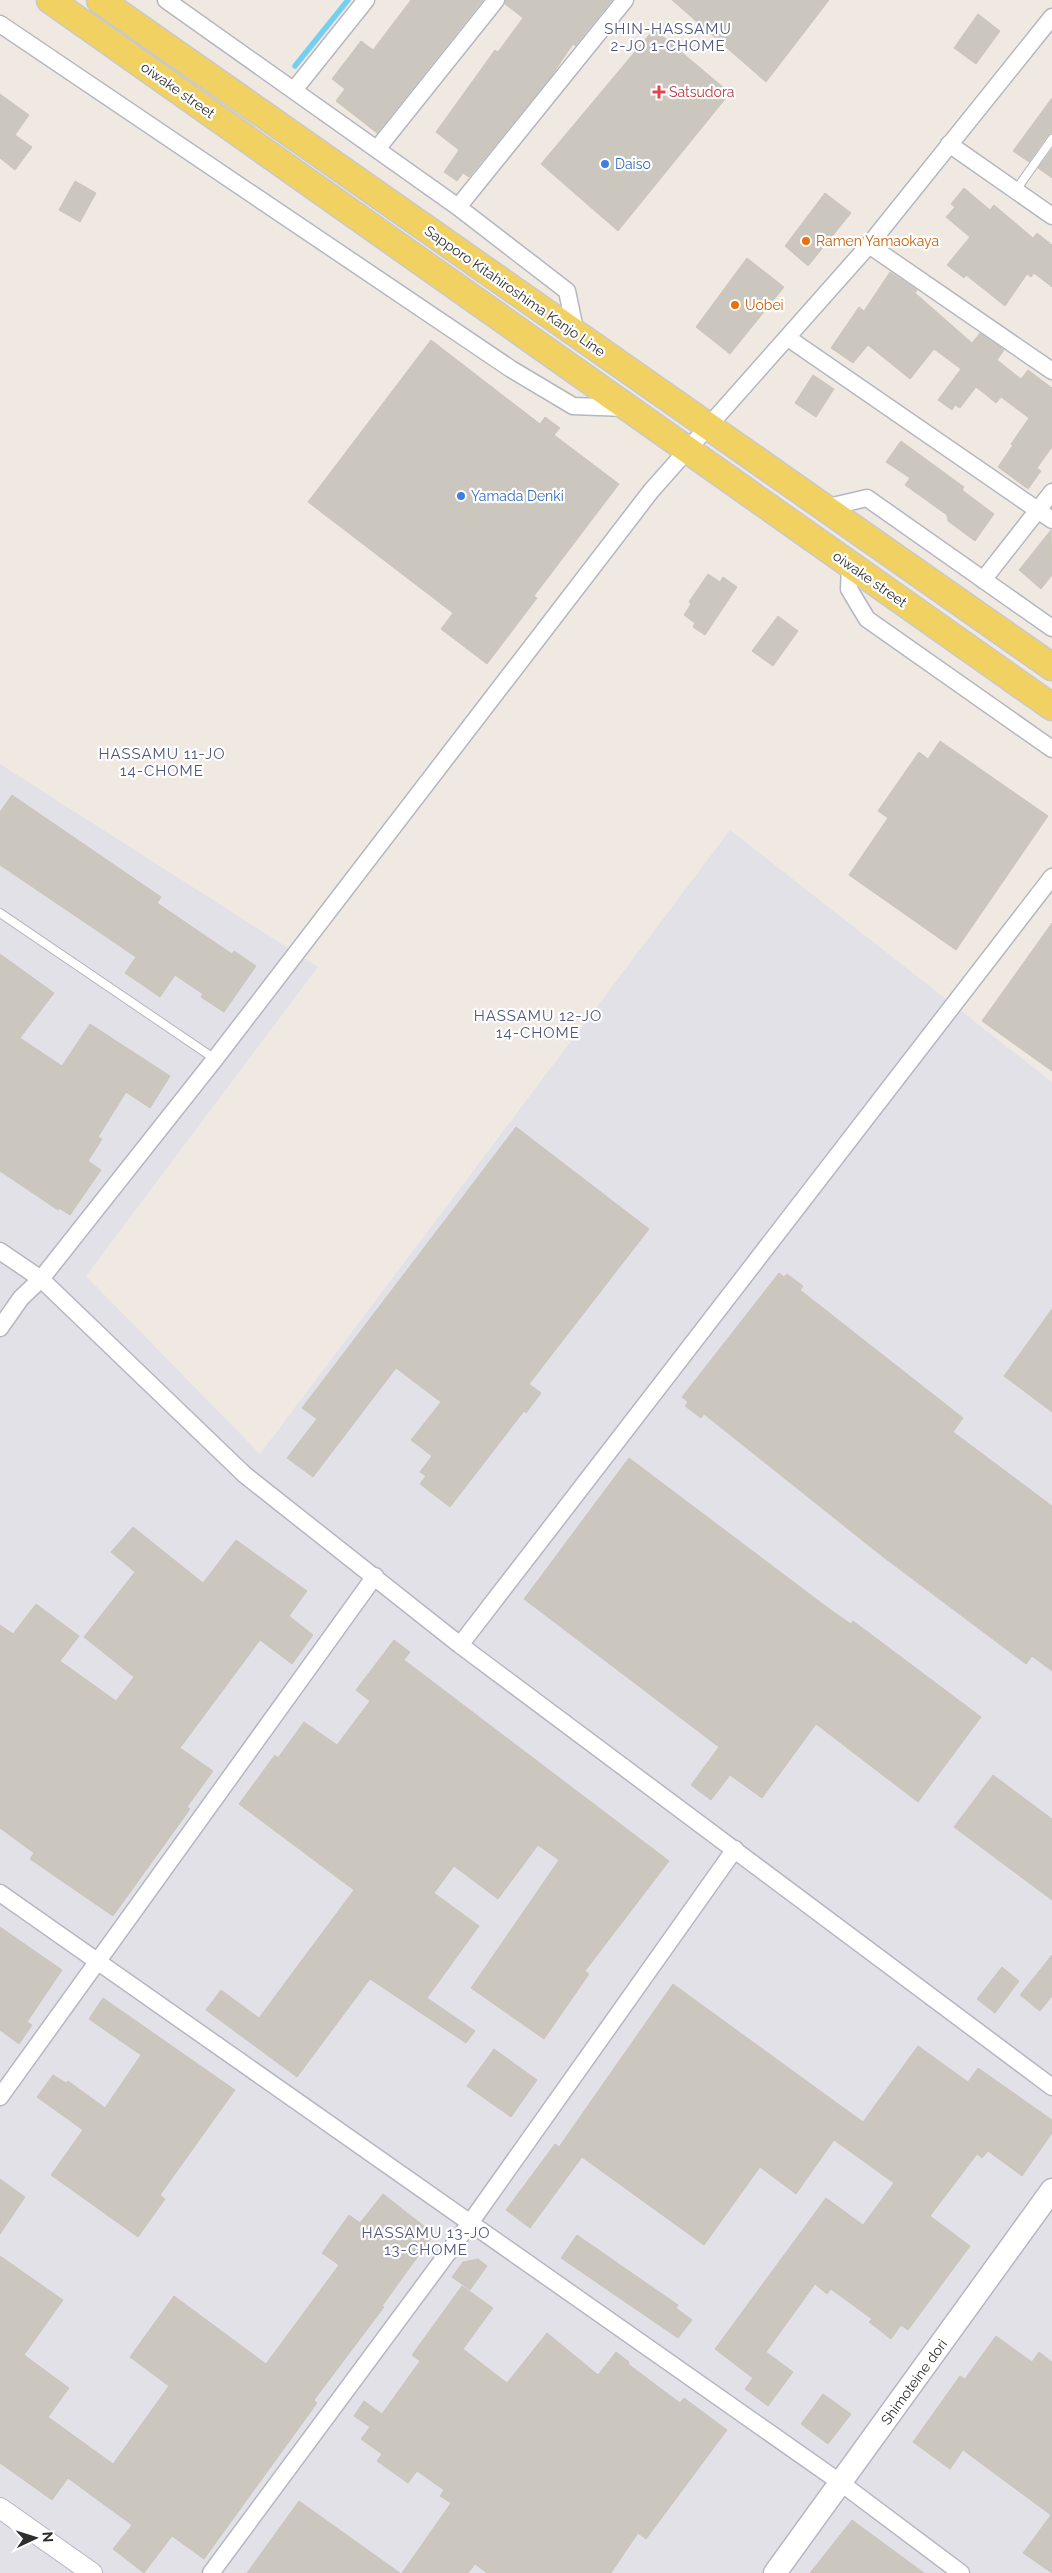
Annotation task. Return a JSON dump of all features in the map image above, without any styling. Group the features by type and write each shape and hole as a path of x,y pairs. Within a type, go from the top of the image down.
{"main road":[{"name":"oiwake street","path":"50,0 628,408"},
{"name":"oiwake street","path":"100,0 322,157"},
{"name":"Sapporo Kitahiroshima Kanjo Line","path":"322,157 707,426"},
{"path":"628,408 688,450"},
{"path":"707,426 1052,667"},
{"name":"oiwake street","path":"688,450 1052,707"},
{"name":"Shimoteine dori","path":"775,2573 1052,2190"}],"street":[{"path":"166,0 458,207 567,291 576,334"},
{"path":"294,90 366,0"},
{"path":"377,150 496,0"},
{"path":"458,207 625,0"},
{"path":"0,1328 21,1298 41,1279 215,1059 651,491 869,245 1052,17"},
{"path":"0,24 511,369 573,406 628,408"},
{"path":"949,144 1052,216"},
{"path":"869,245 1052,371"},
{"path":"788,338 1052,520"},
{"path":"983,580 1052,492"},
{"path":"824,508 867,498 1052,628"},
{"path":"850,565 850,589 867,619 1052,749"},
{"path":"460,1644 1052,877"},
{"path":"0,1251 41,1279 240,1471 460,1644 1052,2087"},
{"path":"0,2097 375,1576"},
{"path":"211,2573 470,2222 734,1849"},
{"path":"0,1893 841,2483 961,2573"},
{"path":"0,2508 92,2573"}],"lane":[{"path":"1016,190 1052,139"},
{"path":"0,913 215,1059"}],"shaded area":[{"path":"0,764 318,967 86,1276 260,1454 730,830 1052,1082 1052,2573 0,2573"}],"building":[{"path":"411,0 483,0 377,133 336,101 345,89 332,79 361,41 373,50"},
{"path":"506,0 612,0 575,46 573,44 550,78 469,177 463,173 457,181 444,172 459,150 436,132 495,50 498,52 523,18 505,4"},
{"path":"672,0 829,0 766,82"},
{"path":"978,14 1000,31 976,64 954,48"},
{"path":"654,29 730,93 618,231 541,164"},
{"path":"0,94 29,115 15,135 32,147 15,170 0,158"},
{"path":"1052,98 1052,133 1047,136 1029,162 1013,151"},
{"path":"1052,149 1052,178 1038,168"},
{"path":"75,181 96,193 80,222 59,210"},
{"path":"964,188 990,210 994,205 1033,238 1037,233 1052,245 1052,287 1034,273 1031,277 1027,274 1005,306 966,275 964,278 947,265 970,237 946,217 955,207 951,204"},
{"path":"825,193 851,213 808,266 785,246"},
{"path":"747,258 784,287 730,354 696,327"},
{"path":"890,272 917,290 915,293 972,343 980,333 1004,350 997,360 1021,379 1028,370 1052,388 1052,447 1037,468 1041,471 1028,489 998,467 1029,418 1001,397 996,403 976,387 960,408 955,405 952,410 938,400 961,369 934,349 910,379 868,345 853,363 831,348 859,307 864,311"},
{"path":"431,340 540,424 545,417 560,428 554,435 619,484 534,596 537,598 487,664 441,629 453,613 308,502"},
{"path":"813,375 834,389 816,417 795,403"},
{"path":"901,441 964,487 962,490 994,514 975,541 948,521 947,515 905,485 910,478 886,462"},
{"path":"1051,530 1052,575 1041,589 1019,570"},
{"path":"708,574 720,582 723,577 737,587 705,635 693,627 695,623 684,615 691,604 689,602"},
{"path":"778,616 798,631 773,666 752,651"},
{"path":"940,741 1048,816 956,950 849,875 888,818 878,811 919,752 928,759"},
{"path":"12,795 161,897 157,903 232,954 234,951 256,966 224,1012 201,997 203,994 175,975 160,997 125,973 136,957 0,865 0,812"},
{"path":"1052,923 1052,1071 982,1021"},
{"path":"0,954 54,993 20,1038 62,1066 90,1024 170,1076 150,1108 126,1092 98,1137 102,1139 88,1161 101,1170 70,1215 59,1208 58,1210 0,1171"},
{"path":"516,1127 649,1229 529,1384 541,1393 526,1413 524,1411 450,1507 420,1484 426,1476 420,1472 432,1456 411,1440 441,1402 396,1368 313,1477 287,1458 317,1419 302,1408"},
{"path":"779,1273 784,1277 787,1274 803,1286 800,1290 963,1418 953,1432 1052,1506 1052,1671 1032,1656 1026,1664 882,1556 704,1414 701,1418 685,1406 688,1402 682,1397"},
{"path":"1052,1309 1052,1412 1004,1376"},
{"path":"629,1458 832,1611 851,1624 853,1621 981,1717 918,1802 816,1724 762,1798 730,1775 711,1800 691,1785 719,1747 524,1599"},
{"path":"133,1527 203,1583 236,1540 307,1591 289,1616 313,1635 292,1664 260,1640 180,1748 213,1771 187,1807 190,1809 113,1916 30,1859 34,1853 0,1828 0,1625 13,1634 36,1604 79,1636 60,1661 116,1701 134,1677 84,1637 135,1572 111,1552"},
{"path":"394,1640 410,1652 404,1660 669,1861 585,1971 589,1974 544,2039 471,1988 559,1860 538,1845 498,1899 454,1866 434,1893 479,1926 427,1998 475,2031 466,2043 370,1979 297,2077 206,2010 221,1990 259,2018 354,1890 239,1804 275,1755 278,1758 304,1722 337,1745 370,1701 356,1690"},
{"path":"993,1775 1052,1819 1052,1900 954,1827"},
{"path":"0,1927 62,1970 27,2022 32,2025 19,2044 0,2030"},
{"path":"1052,1955 1052,1996 1040,2011 1020,1995"},
{"path":"1002,1967 1019,1981 995,2013 977,1999"},
{"path":"673,1984 863,2122 918,2046 968,2082 978,2068 1052,2120 1052,2133 1022,2176 988,2151 982,2158 977,2154 930,2216 970,2246 908,2330 901,2325 891,2339 869,2322 872,2319 831,2289 827,2294 815,2284 766,2352 793,2372 768,2406 745,2389 753,2378 715,2349 826,2198 863,2225 894,2183 834,2140 796,2194 760,2167 704,2245 582,2157 530,2228 506,2210 555,2144 559,2147"},
{"path":"103,1998 235,2090 160,2195 165,2199 138,2237 51,2175 83,2130 37,2097 53,2075 66,2083 68,2081 105,2108 141,2055 89,2019"},
{"path":"494,2049 537,2080 511,2117 467,2086"},
{"path":"0,2179 25,2197 0,2234"},
{"path":"383,2194 434,2234 382,2306 384,2307 314,2400 317,2403 204,2559 172,2536 144,2573 113,2549 132,2525 68,2478 52,2500 0,2463 0,2256 63,2300 24,2355 69,2388 48,2417 113,2464 169,2386 130,2357 174,2296 266,2364 339,2265 322,2253 349,2215 360,2223"},
{"path":"577,2235 678,2305 676,2308 692,2320 678,2338 561,2258"},
{"path":"478,2259 487,2266 470,2290 452,2277 463,2262"},
{"path":"462,2286 493,2308 463,2349 507,2383 547,2333 598,2375 616,2352 629,2362 628,2364 680,2403 684,2398 727,2430 646,2539 638,2533 611,2573 487,2573 475,2564 468,2573 402,2573 451,2503 440,2496 444,2490 417,2471 408,2483 377,2461 382,2454 361,2439 370,2427 354,2416 364,2401 382,2414 420,2361 412,2355"},
{"path":"996,2336 1032,2362 1039,2352 1052,2362 1052,2573 1023,2553 1051,2515 963,2450 950,2469 913,2442 960,2376 965,2379"},
{"path":"823,2394 851,2414 828,2444 801,2424"},
{"path":"299,2501 400,2573 247,2573"},
{"path":"852,2520 924,2573 810,2573"}],"waterway":[{"path":"295,66 348,0"}],"place":[{"name":"Satsudora","path":"659,92"},
{"name":"Daiso","path":"605,164"},
{"name":"Ramen Yamaokaya","path":"806,241"},
{"name":"Uobei","path":"735,305"},
{"name":"Yamada Denki","path":"461,496"}],"district":[{"name":"SHIN-HASSAMU 2-JO 1-CHOME","path":"668,38"},
{"name":"HASSAMU 11-JO 14-CHOME","path":"162,762"},
{"name":"HASSAMU 12-JO 14-CHOME","path":"538,1024"},
{"name":"HASSAMU 13-JO 13-CHOME","path":"426,2242"}]}
